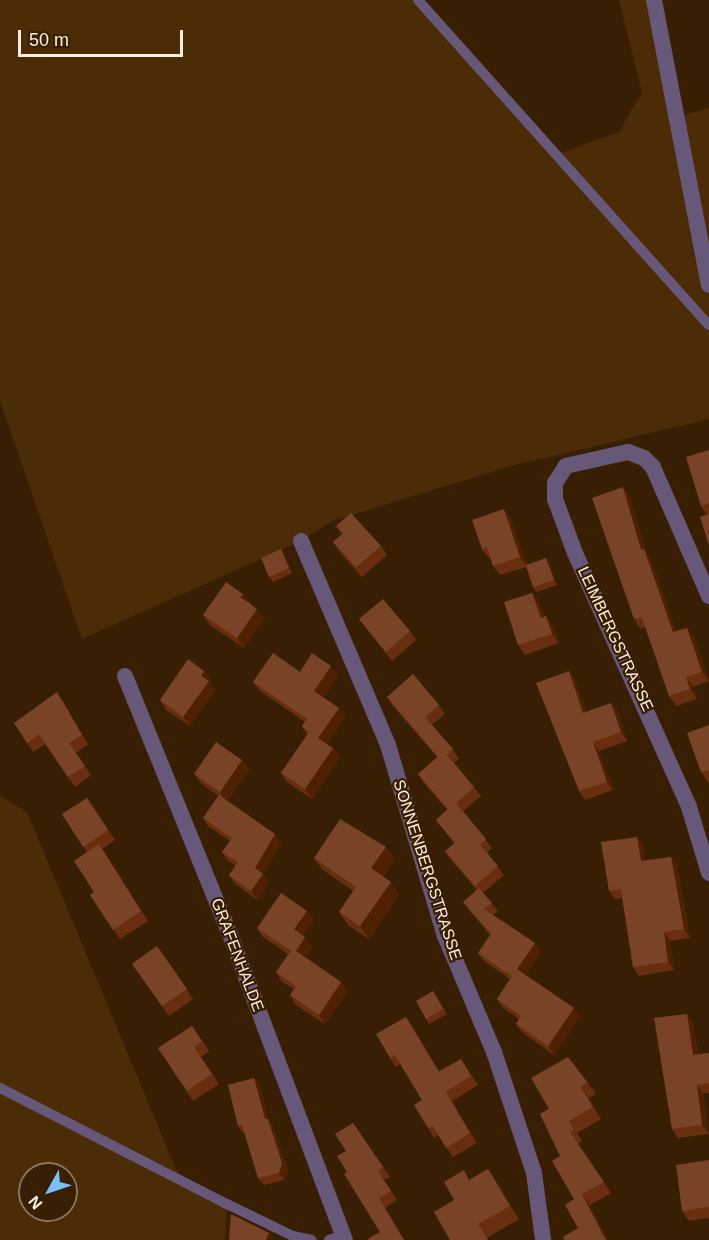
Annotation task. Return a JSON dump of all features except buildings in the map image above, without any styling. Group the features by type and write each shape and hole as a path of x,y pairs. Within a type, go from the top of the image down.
{"street":[{"path":"654,0 709,285"},
{"name":"LEIMBERGSTRASSE","path":"709,596 653,467 636,452 566,466 555,483 555,499 575,554 689,807 709,873"},
{"name":"SONNENBERGSTRASSE","path":"301,541 388,745 445,936 494,1052 534,1173 543,1240"},
{"name":"GRAFENHALDE","path":"125,676 234,945 339,1238"}],"lane":[{"path":"418,0 709,325"},
{"path":"0,1088 227,1204 293,1236 312,1240"}],"shaded area":[{"path":"0,0 418,0 558,154 619,132 642,92 619,0 654,0 675,118 709,108 709,419 511,466 332,521 301,541 82,639 0,401"},
{"path":"0,796 27,812 180,1179 227,1204 225,1240 0,1240"}]}
